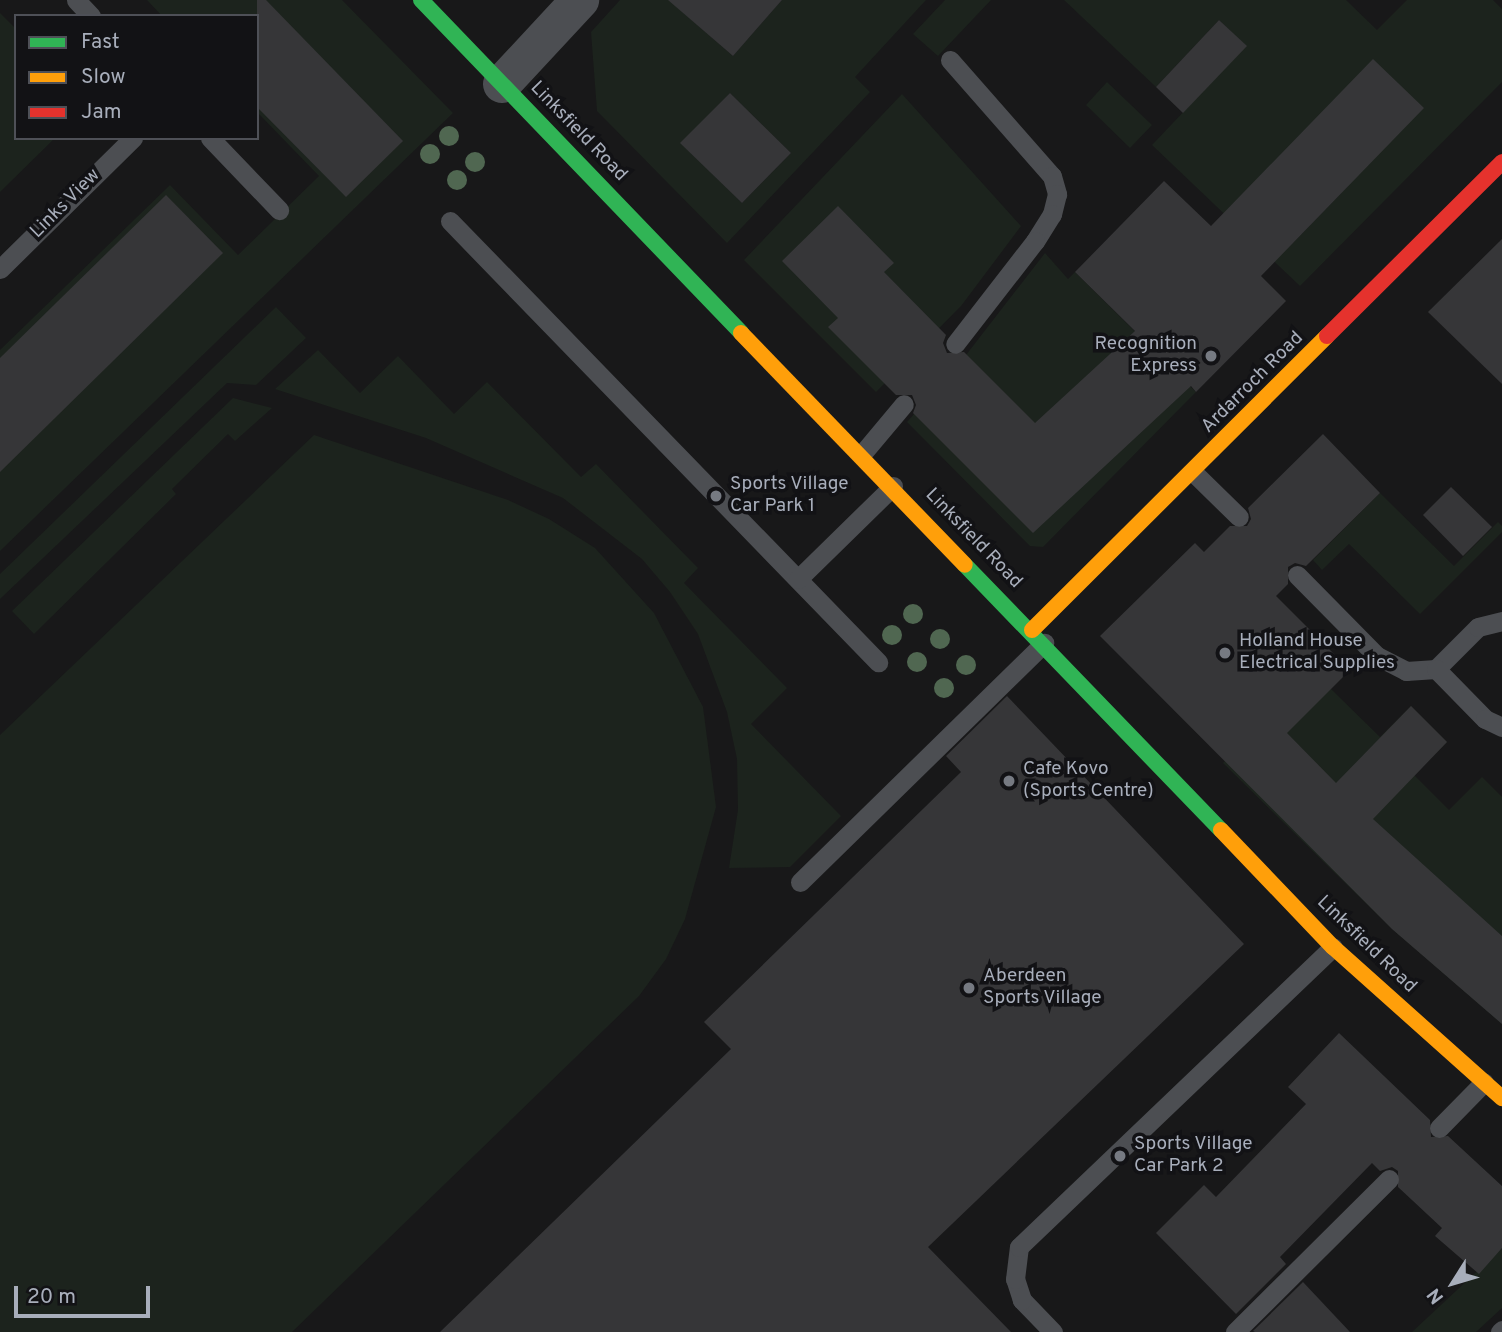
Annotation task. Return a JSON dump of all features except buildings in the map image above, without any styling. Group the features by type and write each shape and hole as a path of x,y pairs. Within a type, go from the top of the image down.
{"street":[{"name":"Linksfield Road","path":"421,0 893,486 1333,947 1502,1098"},
{"path":"502,84 580,0"},
{"name":"Ardarroch Road","path":"1038,637 1194,472 1502,162"}],"lane":[{"path":"76,0 89,14"},
{"path":"950,60 1052,176 1057,194 1052,214 1035,241 955,344"},
{"name":"Links View","path":"0,269 131,140"},
{"path":"212,140 279,210"},
{"path":"450,221 878,662"},
{"path":"862,454 904,404"},
{"path":"1194,472 1239,517"},
{"path":"798,579 893,486"},
{"path":"1297,575 1377,656 1406,671 1436,669 1478,627 1502,621"},
{"path":"800,882 1038,637"},
{"path":"1436,669 1485,719 1502,727"},
{"path":"1053,1332 1023,1300 1015,1279 1019,1247 1333,947"},
{"path":"1439,1128 1483,1082"},
{"path":"1235,1332 1389,1179"}],"shaded area":[{"path":"147,0 342,0 453,113 0,551 0,350 170,185 238,255 319,176 259,114 259,14 160,14"},
{"path":"620,0 688,0 680,10 733,56 782,0 926,0 855,77 870,92 727,243 597,111 591,32","holes":["730,93 791,153 742,203 681,143"]},
{"path":"945,0 991,0 938,56 913,34"},
{"path":"1064,0 1346,0 1377,30 1407,0 1493,0 1502,9 1502,82 1300,286 1152,145 1246,46 1219,20 1156,87","holes":["1348,186 1289,247 1238,199"]},
{"path":"0,13 14,27 14,140 53,140 0,192"},
{"path":"1107,82 1152,125 1130,148 1086,105"},
{"path":"902,94 1021,226 961,306 876,392 744,260"},
{"path":"1045,253 1068,279 1075,272 1196,392 1043,547 1030,546 907,422 966,355"},
{"path":"276,307 306,338 256,385 227,383 0,599 0,574"},
{"path":"318,350 360,393 398,356 454,414 487,382 581,477 596,464 698,568 684,583 787,688 751,724 841,816 790,867 729,868 738,810 737,759 727,712 698,634 670,592 642,559 563,498 426,438 275,389"},
{"path":"233,398 272,408 235,441 228,434 172,489 176,494 34,634 12,611"},
{"path":"314,435 508,500 549,519 595,548 654,613 703,707 716,807 685,919 666,959 639,996 292,1332 0,1332 0,735"},
{"path":"1380,493 1454,566 1498,522 1502,526 1502,532 1420,614 1349,544 1322,570 1313,560"},
{"path":"1331,689 1380,737 1411,706 1447,742 1414,775 1449,810 1482,777 1502,797 1502,1024 1392,929 1223,763 1288,698"},
{"path":"1502,1248 1502,1308 1476,1332 1412,1332"}],"traffic: fast":[{"path":"421,0 741,333"},
{"path":"965,565 1221,830"}],"traffic: slow":[{"path":"741,333 965,565"},
{"path":"1032,630 1327,336"},
{"path":"1221,830 1333,947 1502,1098"}],"traffic: jam":[{"path":"1327,336 1502,162"}],"place":[{"name":"Recognition Express","path":"1211,356"},
{"name":"Sports Village Car Park 1","path":"716,496"},
{"name":"Holland House Electrical Supplies","path":"1225,653"},
{"name":"Cafe Kovo (Sports Centre)","path":"1009,781"},
{"name":"Aberdeen Sports Village","path":"969,988"},
{"name":"Sports Village Car Park 2","path":"1120,1156"}]}
